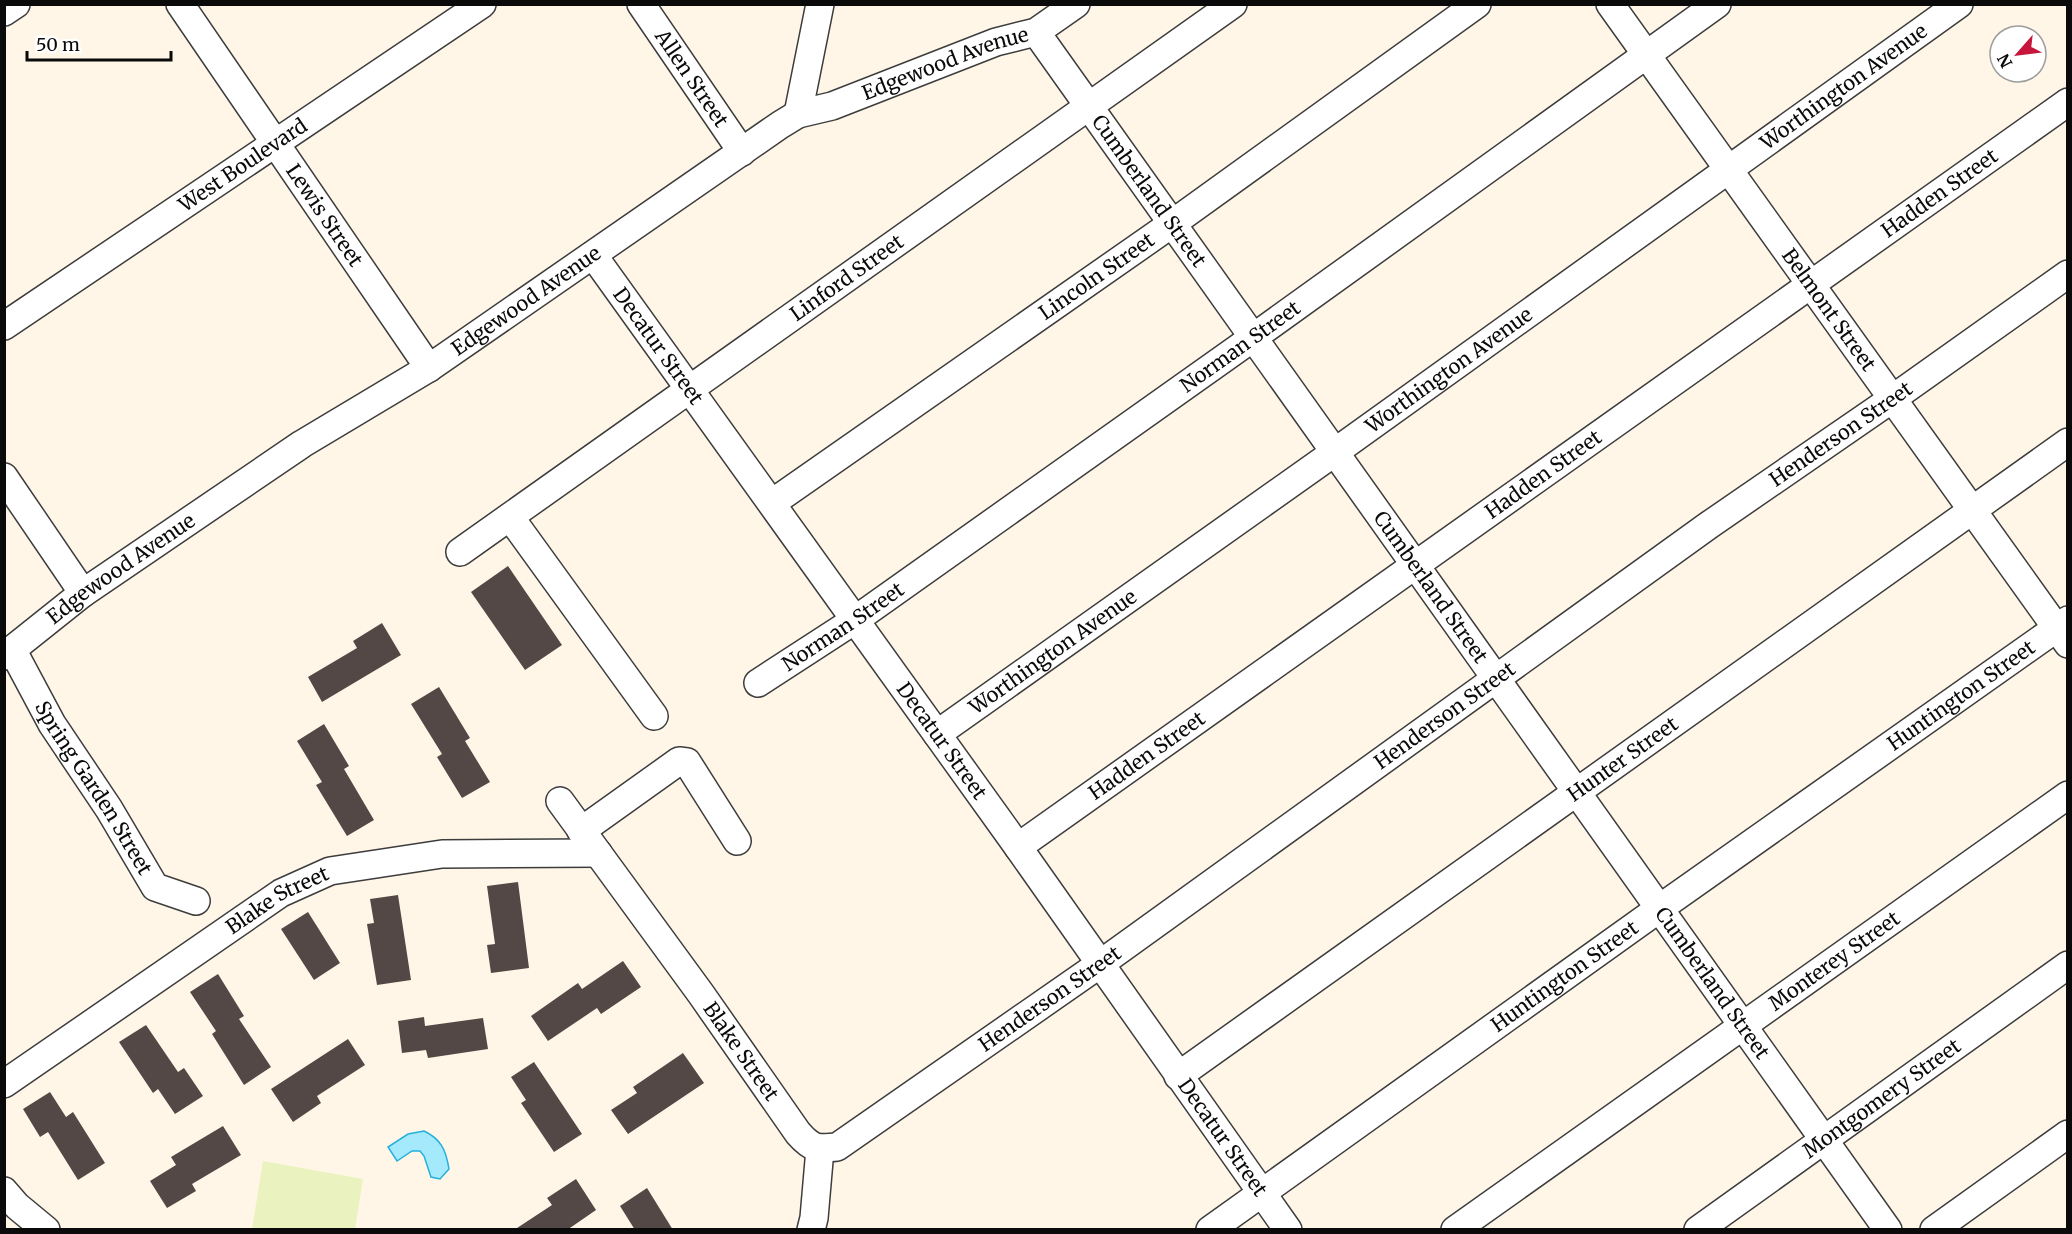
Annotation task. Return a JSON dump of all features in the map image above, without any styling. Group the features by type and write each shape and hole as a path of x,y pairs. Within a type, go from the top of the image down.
{"street":[{"path":"4,12 16,4"},
{"name":"Lewis Street","path":"180,4 429,368"},
{"name":"West Boulevard","path":"4,326 482,4"},
{"name":"Allen Street","path":"641,4 742,152"},
{"path":"798,114 820,4"},
{"name":"Edgewood Avenue","path":"9,653 83,592 302,444 429,368 798,114 832,106 996,42 1036,32 1076,4"},
{"name":"Linford Street","path":"460,552 1233,4"},
{"name":"Lincoln Street","path":"772,502 1173,223 1477,4"},
{"name":"Belmont Street","path":"1610,4 1971,510 2064,631"},
{"name":"Norman Street","path":"758,683 855,620 1717,4"},
{"name":"Worthington Avenue","path":"938,734 1959,4"},
{"name":"Cumberland Street","path":"1036,32 1888,1230"},
{"name":"Hadden Street","path":"1018,847 2067,102"},
{"name":"Decatur Street","path":"593,255 938,734 1288,1230"},
{"name":"Henderson Street","path":"820,1149 837,1147 1100,964 1709,525 1892,399 2067,274"},
{"name":"Hunter Street","path":"1178,1076 2067,442"},
{"path":"4,477 83,592"},
{"path":"510,517 654,716"},
{"name":"Huntington Street","path":"1210,1230 1660,908 2064,631"},
{"name":"Spring Garden Street","path":"9,653 52,724 109,809 154,887 196,901"},
{"path":"581,831 679,761 687,762 738,841"},
{"name":"Monterey Street","path":"1455,1230 2067,795"},
{"name":"Blake Street","path":"560,801 798,1133 808,1144 820,1149"},
{"name":"Blake Street","path":"4,1084 281,893 330,871 442,854 597,853"},
{"name":"Montgomery Street","path":"1698,1230 2067,965"},
{"path":"1934,1230 2067,1134"},
{"path":"811,1230 820,1149"},
{"path":"4,1191 17,1206 46,1230"}],"green space":[{"path":"263,1161 363,1179 355,1229 252,1229"}],"water":[{"path":"424,1131 439,1142 446,1156 449,1169 440,1179 431,1177 420,1151 412,1151 397,1161 388,1147 408,1134"}],"building":[{"path":"508,566 562,645 525,670 471,592"},
{"path":"382,623 401,655 322,702 308,677 357,648 353,641"},
{"path":"439,687 470,738 465,741 490,782 462,798 437,757 442,754 411,704"},
{"path":"324,724 349,766 344,769 374,820 347,836 316,785 322,782 297,741"},
{"path":"518,882 529,968 491,973 487,945 495,944 487,886"},
{"path":"398,895 411,980 377,985 367,924 374,923 370,899"},
{"path":"308,912 340,963 314,980 281,929"},
{"path":"623,961 641,987 601,1014 597,1008 548,1041 531,1016 578,983 582,989"},
{"path":"218,974 244,1016 239,1019 271,1067 244,1085 212,1034 216,1031 190,992"},
{"path":"424,1017 425,1026 483,1018 488,1049 428,1058 426,1050 402,1053 398,1021"},
{"path":"146,1025 178,1072 184,1068 203,1096 175,1114 158,1089 153,1093 119,1042"},
{"path":"348,1039 365,1065 317,1096 321,1103 293,1122 271,1089"},
{"path":"683,1053 704,1083 628,1134 611,1110 637,1093 633,1087"},
{"path":"534,1062 582,1134 554,1152 521,1103 526,1100 511,1077"},
{"path":"50,1092 66,1117 73,1112 105,1163 78,1180 48,1132 40,1137 23,1109"},
{"path":"223,1126 241,1155 192,1184 196,1191 167,1208 150,1181 176,1165 171,1157"},
{"path":"576,1179 596,1210 567,1230 514,1230 552,1205 547,1198"},
{"path":"647,1188 673,1230 635,1230 620,1206"}]}
